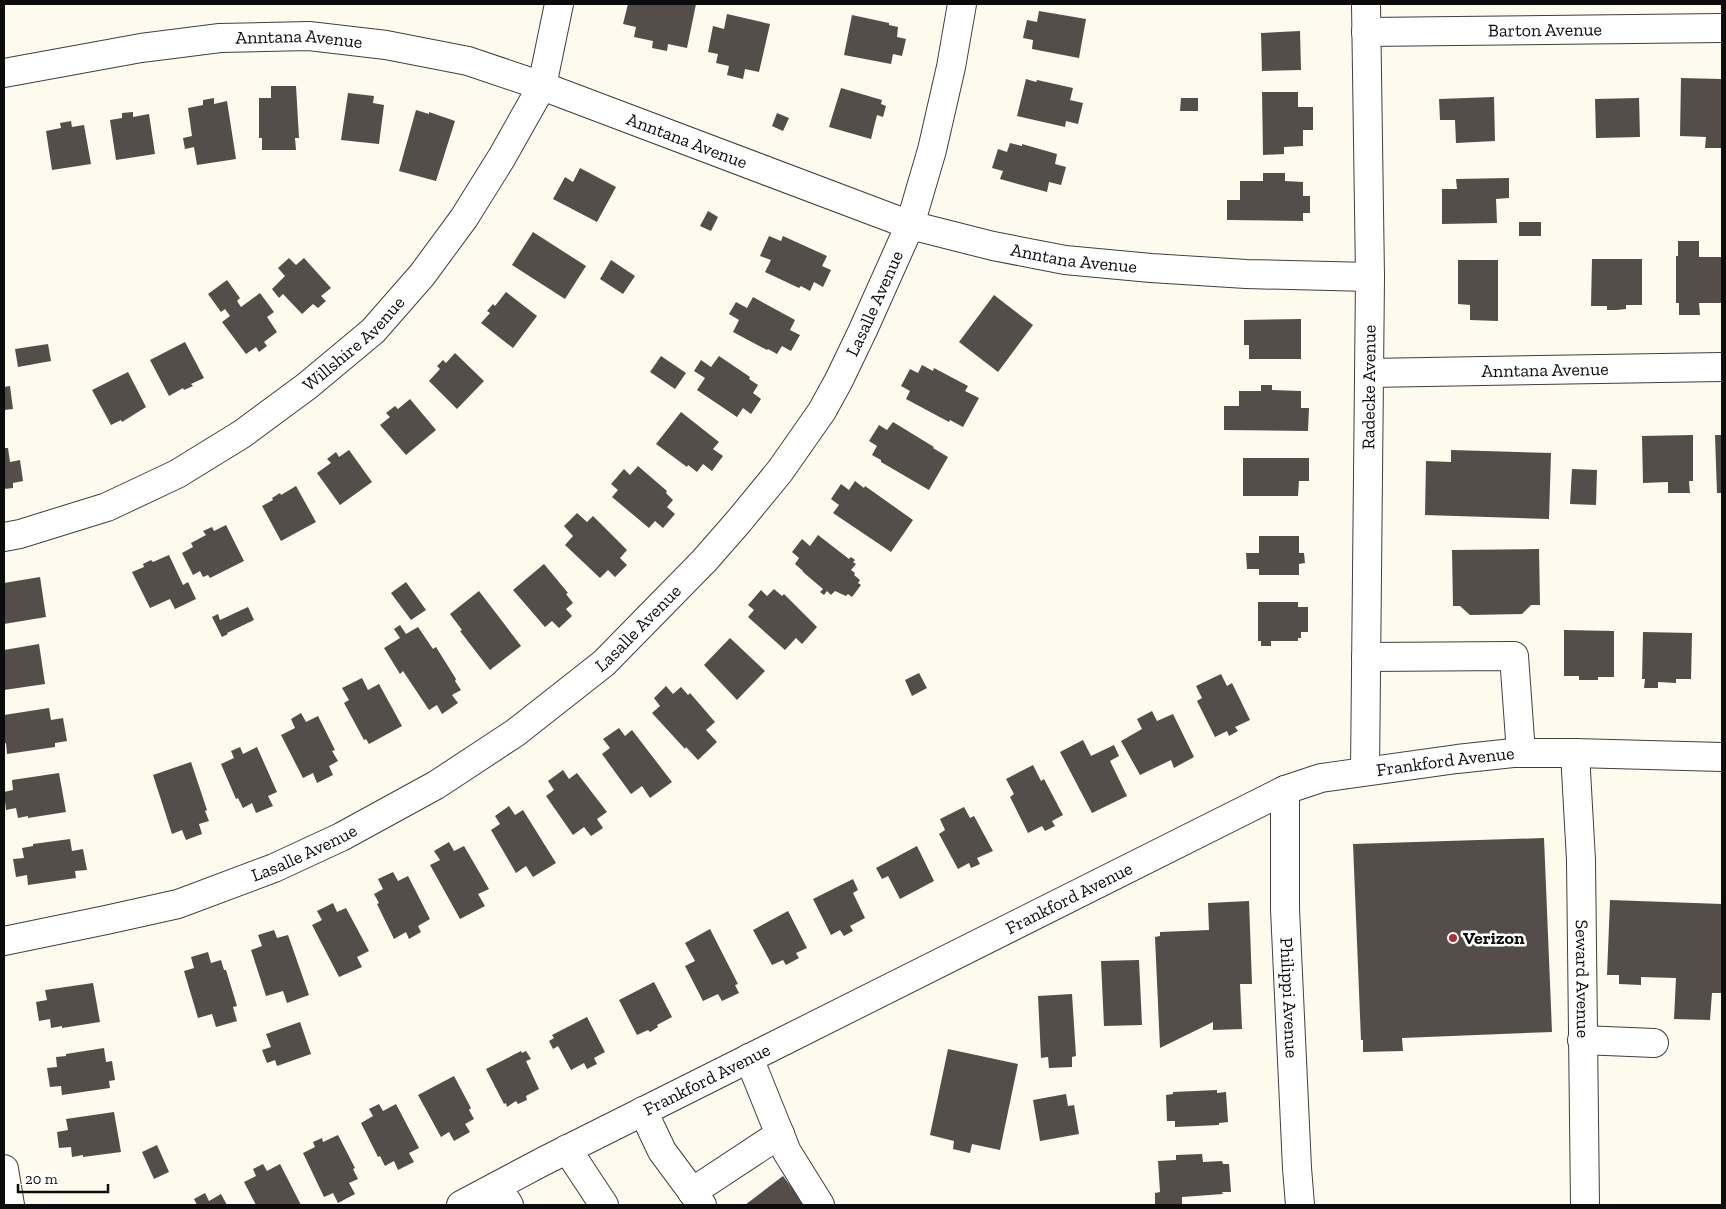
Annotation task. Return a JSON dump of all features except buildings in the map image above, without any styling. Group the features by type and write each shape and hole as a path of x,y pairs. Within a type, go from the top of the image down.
{"street":[{"name":"Willshire Avenue","path":"4,537 20,534 107,507 177,474 242,434 329,368 373,331 422,275 464,218 502,157 542,86 559,4"},
{"name":"Lasalle Avenue","path":"4,941 178,904 274,868 341,837 436,785 515,734 604,663 704,561 780,471 822,411 839,380 910,225 932,150 951,67 962,4"},
{"name":"Radecke Avenue","path":"1365,771 1370,277 1366,4"},
{"name":"Barton Avenue","path":"1366,32 1722,28"},
{"name":"Anntana Avenue","path":"4,73 141,48 220,38 309,36 386,45 468,61 542,86 910,225 993,246 1065,260 1151,268 1246,274 1370,277"},
{"name":"Anntana Avenue","path":"1369,373 1722,367"},
{"path":"1366,657 1514,656 1521,753"},
{"name":"Frankford Avenue","path":"461,1205 503,1196 568,1149 1285,790 1321,778 1365,771 1521,753 1722,757"},
{"name":"Seward Avenue","path":"1574,753 1581,860 1585,1205"},
{"name":"Philippi Avenue","path":"1285,790 1285,909 1300,1205"},
{"path":"1582,1040 1654,1043"},
{"path":"749,1058 787,1152 820,1205"},
{"path":"643,1111 662,1151 697,1199 780,1134"},
{"path":"568,1149 604,1205"},
{"path":"4,1169 10,1205"}],"place":[{"name":"Verizon","path":"1453,938"}]}
